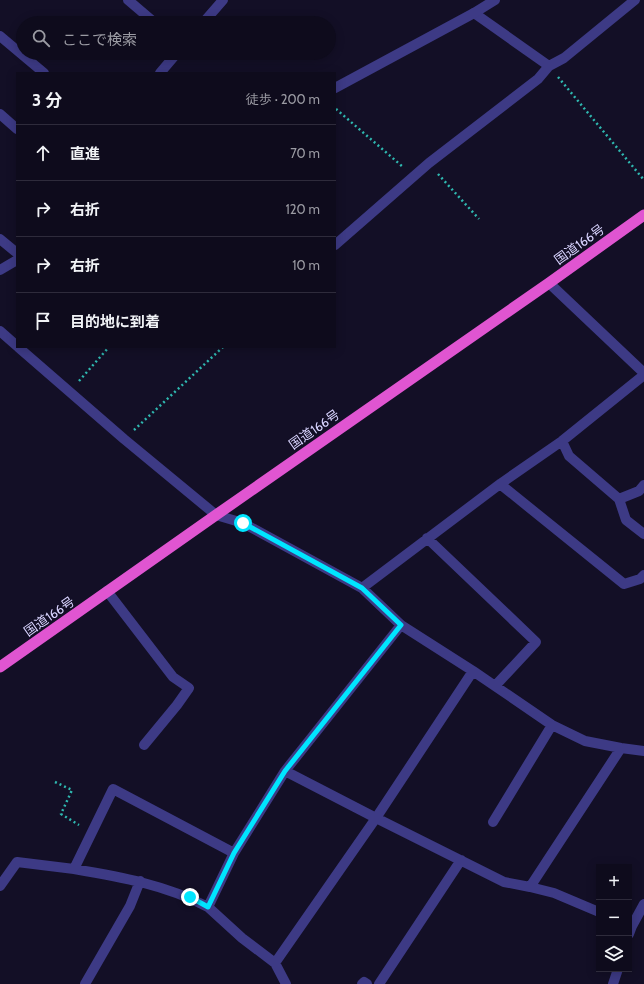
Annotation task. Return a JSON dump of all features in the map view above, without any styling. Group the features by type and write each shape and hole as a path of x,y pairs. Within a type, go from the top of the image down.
{"highway":[{"name":"国道166号","path":"0,667 644,215"}],"street":[{"path":"128,0 147,16"},
{"path":"209,16 223,0"},
{"path":"336,87 474,13 495,0"},
{"path":"336,244 429,163 538,80 549,66 564,58 635,0"},
{"path":"474,13 549,66"},
{"path":"0,36 16,49"},
{"path":"29,60 43,72"},
{"path":"161,72 171,60"},
{"path":"0,114 16,128"},
{"path":"0,240 16,252"},
{"path":"0,270 16,261"},
{"path":"362,588 500,484 562,441 644,374 548,283"},
{"path":"0,331 16,344"},
{"path":"20,348 124,439 216,515 243,523 362,588 401,625 552,725 585,741 644,751"},
{"path":"562,441 569,456 618,499 626,520 644,534"},
{"path":"500,484 624,584 640,579 644,575"},
{"path":"618,499 639,491 644,485"},
{"path":"427,538 536,642 495,686"},
{"path":"107,592 173,677 189,688 144,745"},
{"path":"208,907 234,853 285,771 401,625"},
{"path":"275,963 376,818 472,671"},
{"path":"493,822 552,725"},
{"path":"530,887 621,748"},
{"path":"285,771 504,882 554,893 596,911"},
{"path":"74,869 113,789 234,853"},
{"path":"379,984 461,860"},
{"path":"0,886 17,862 74,869 140,881 190,897 208,907 242,938 275,963 286,984"},
{"path":"85,984 130,906 140,881"},
{"path":"632,925 644,904"},
{"path":"615,983 617,972"},
{"path":"362,984 364,982 367,984"}],"path":[{"path":"549,66 644,180"},
{"path":"336,109 414,176"},
{"path":"429,163 479,219"},
{"path":"70,392 108,348"},
{"path":"124,439 222,348"},
{"path":"56,782 72,790 61,814 92,832"}],"route":[{"path":"190,897 208,907 234,853 285,771 401,625 362,588 243,523"}]}
